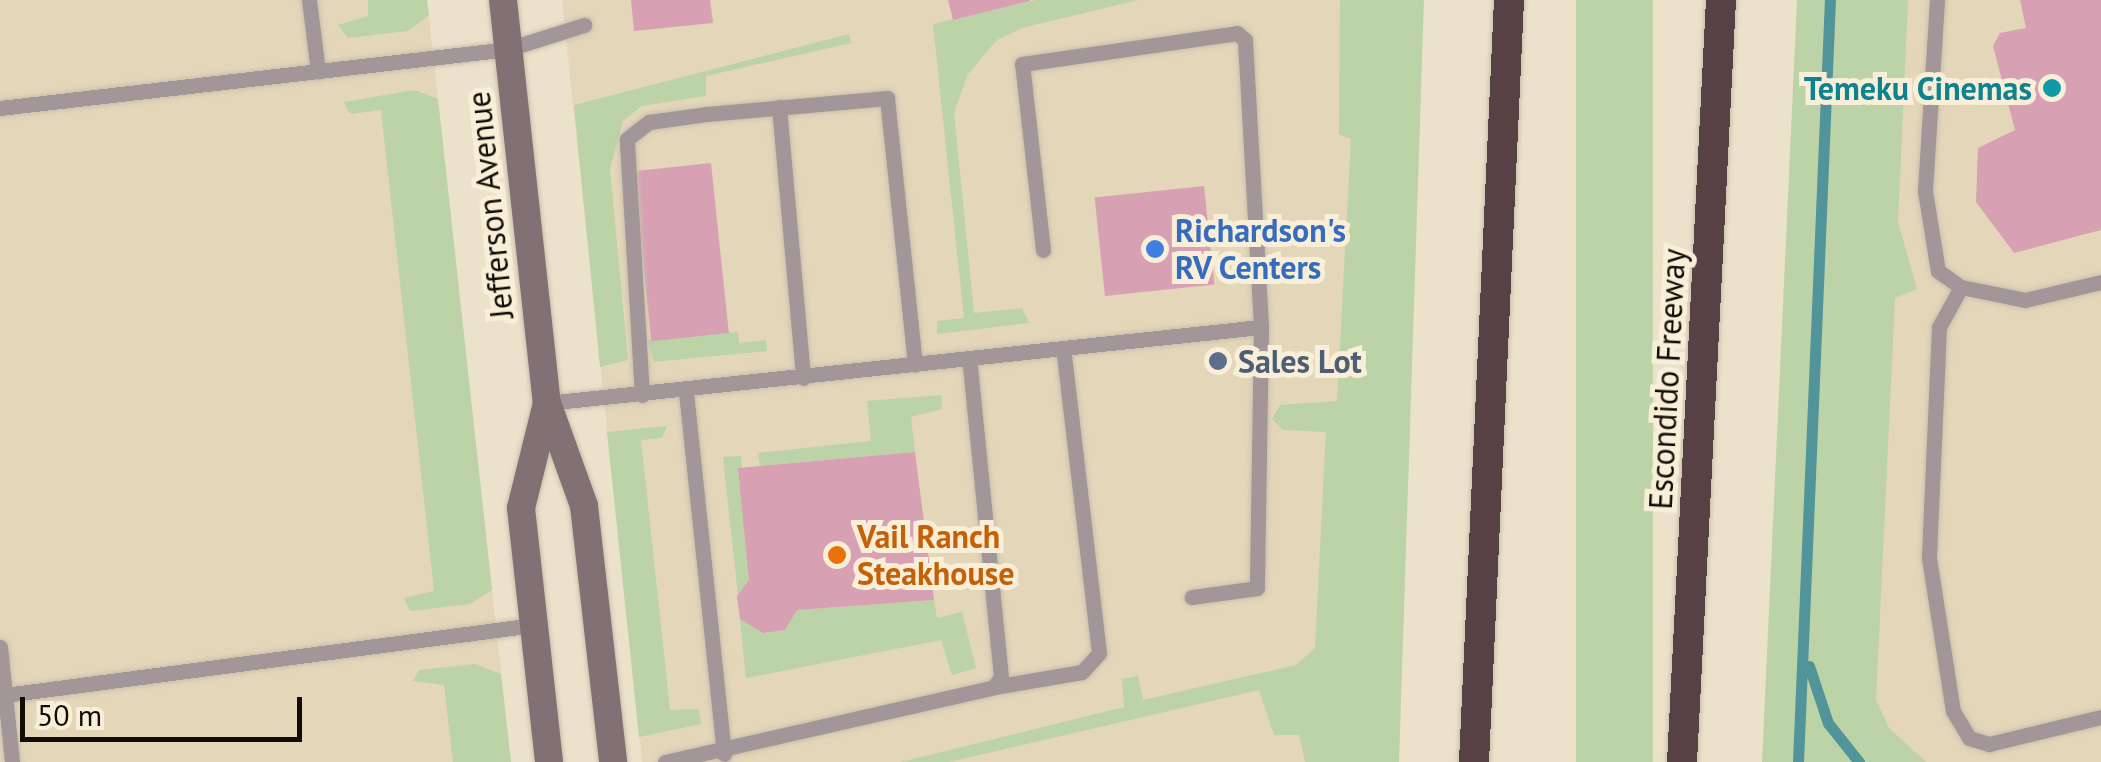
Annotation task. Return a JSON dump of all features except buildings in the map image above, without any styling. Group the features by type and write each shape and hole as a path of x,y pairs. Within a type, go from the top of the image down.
{"highway":[{"path":"1474,762 1509,0"},
{"name":"Escondido Freeway","path":"1682,762 1720,0"}],"main road":[{"name":"Jefferson Avenue","path":"502,0 547,402 584,506 612,762"},
{"name":"Jefferson Avenue","path":"547,402 521,508 548,762"}],"lane":[{"path":"308,0 318,72"},
{"path":"1936,0 1926,236 1938,271 1961,287 2025,300 2101,282"},
{"path":"0,108 508,49 584,26"},
{"path":"1043,250 1022,64 1237,32 1245,40 1261,327 1257,588 1192,596"},
{"path":"642,396 626,139 649,122 780,107 887,98 916,365"},
{"path":"780,107 803,378"},
{"path":"1961,287 1938,327 1929,558 1953,710 1969,738 1990,744 2101,717"},
{"path":"547,402 686,392 1261,327"},
{"path":"665,762 724,754 994,687 1082,672 1099,653 1064,348"},
{"path":"970,359 1001,677 994,687"},
{"path":"686,392 724,754"},
{"path":"5,695 534,625"},
{"path":"0,646 12,762"}],"shaded area":[{"path":"0,0 427,0 511,762 0,762"},
{"path":"562,0 1366,0 1326,762 642,762"},
{"path":"1874,0 2101,0 2101,762 1924,762 1873,719"}],"green space":[{"path":"368,0 427,0 429,15 408,31 348,38 338,25 368,16"},
{"path":"1036,0 1138,0 1022,28 997,40 968,74 954,112 974,313 1022,308 1029,323 937,334 937,321 964,318 933,24"},
{"path":"1340,0 1424,0 1399,762 1305,762 1299,735 1274,735 1259,690 949,762 901,762 1124,707 1122,679 1138,676 1143,700 1296,665 1315,648 1326,432 1283,430 1272,419 1280,405 1337,401 1351,139 1339,134"},
{"path":"1576,0 1653,0 1653,762 1576,762"},
{"path":"1797,0 1908,0 1898,222 1917,289 1895,298 1876,700 1889,728 1926,762 1762,762"},
{"path":"849,34 851,43 706,76 706,96 642,106 623,121 610,169 628,360 600,367 574,105"},
{"path":"414,90 438,99 492,590 470,604 410,611 404,598 434,591 381,110 350,114 344,102"},
{"path":"738,332 739,343 766,340 767,351 654,362 647,340"},
{"path":"941,395 942,409 911,417 915,452 760,466 758,453 871,441 867,401"},
{"path":"667,426 662,438 641,440 670,710 699,709 701,724 639,737 607,432"},
{"path":"741,456 749,580 738,595 723,457"},
{"path":"934,600 937,618 962,612 976,668 952,675 941,640 746,678 740,619 763,632 785,630 797,610"},
{"path":"475,664 501,674 511,762 453,762 444,685 413,681 419,670"}],"waterway":[{"path":"1798,762 1830,0"},
{"path":"1809,666 1828,723 1859,762"}],"place":[{"name":"Temeku Cinemas","path":"2052,88"},
{"name":"Richardson's RV Centers","path":"1155,249"},
{"name":"Sales Lot","path":"1218,361"},
{"name":"Vail Ranch Steakhouse","path":"837,555"}]}
